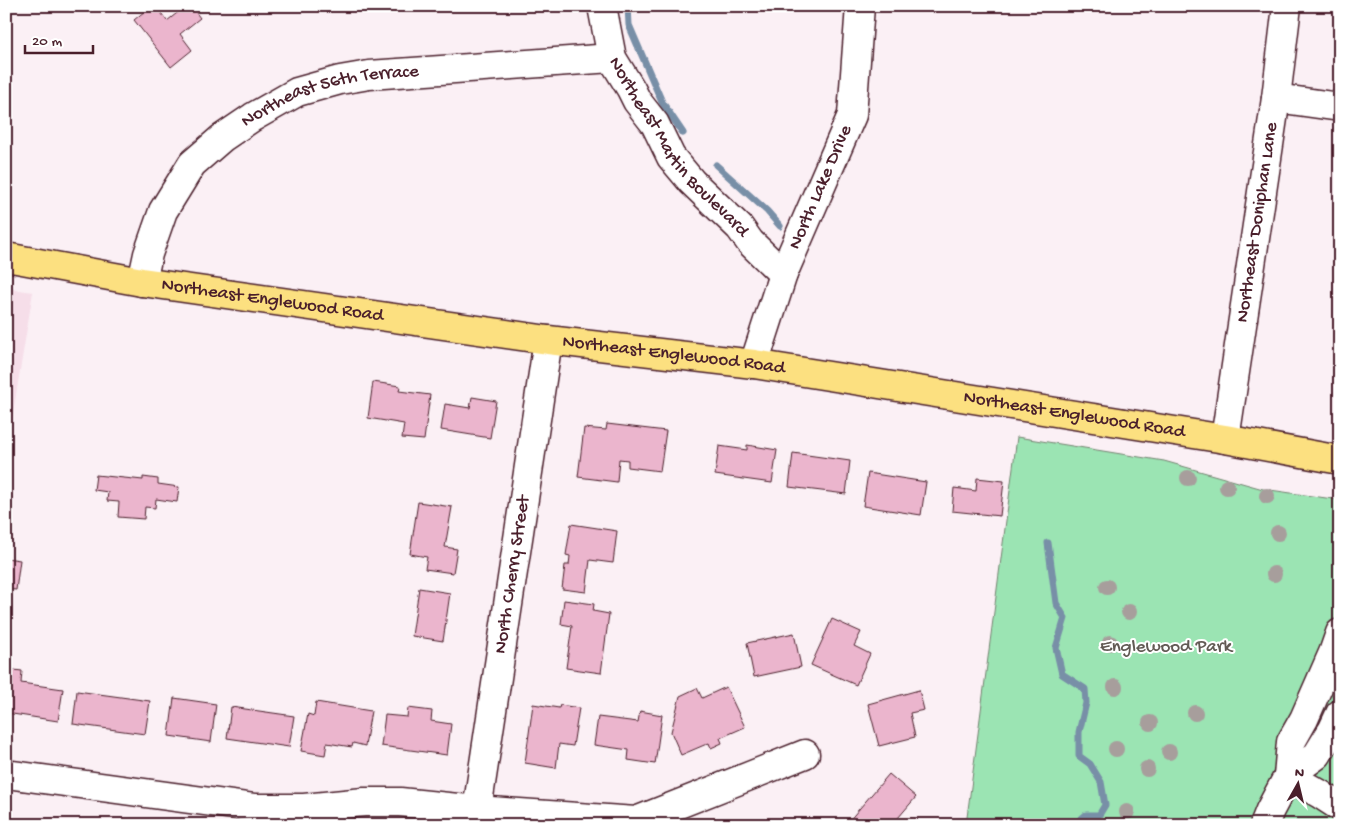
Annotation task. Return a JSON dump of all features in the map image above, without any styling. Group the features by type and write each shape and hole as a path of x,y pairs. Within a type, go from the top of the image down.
{"main road":[{"name":"Northeast Englewood Road","path":"6,257 142,282 548,340 754,364 1225,439 1340,460"}],"street":[{"name":"Northeast Martin Boulevard","path":"602,6 612,58 636,101 655,124 671,157 692,182 740,228 750,242 783,274"},
{"name":"North Lake Drive","path":"754,364 783,274 852,115 860,6"},
{"name":"Northeast Doniphan Lane","path":"1225,439 1276,98 1287,6"},
{"name":"Northeast 56th Terrace","path":"142,282 148,254 163,211 192,164 222,138 253,116 297,92 340,80 369,75 612,58"},
{"path":"1276,98 1340,107"},
{"name":"North Cherry Street","path":"477,810 548,340"},
{"path":"1264,825 1288,776 1291,742 1304,719 1340,633"},
{"path":"1288,776 1317,755 1340,714"},
{"path":"6,774 255,808 304,808 364,802 400,802 637,823 805,754"},
{"path":"1288,776 1340,807"}],"shaded area":[{"path":"6,288 33,292 6,455"}],"green space":[{"name":"Englewood Park","path":"1017,437 1164,461 1263,489 1340,500 1340,825 966,825"}],"building":[{"path":"151,6 156,6 167,21 186,6 191,6 200,18 180,34 192,50 171,67 134,20"},
{"path":"373,382 400,386 399,391 430,395 424,440 402,438 404,424 368,418"},
{"path":"472,397 496,401 490,438 441,430 445,404 470,408"},
{"path":"607,424 666,431 660,471 628,467 628,460 619,459 617,482 578,477 584,428 606,430"},
{"path":"747,445 777,450 772,483 715,475 719,446 747,450"},
{"path":"793,453 850,461 846,494 789,487"},
{"path":"868,473 926,482 921,515 863,506"},
{"path":"96,475 143,480 143,477 158,479 158,484 179,487 177,502 156,499 155,508 145,507 144,519 118,517 119,502 107,501 108,492 94,490"},
{"path":"977,478 1004,481 1000,516 952,511 954,488 976,491"},
{"path":"418,502 452,507 445,547 457,549 453,573 425,569 427,557 410,554"},
{"path":"571,524 617,531 613,563 590,560 586,592 562,589 565,565 569,565 570,556 566,555"},
{"path":"6,558 20,560 16,590 6,589"},
{"path":"419,588 450,593 443,641 412,636"},
{"path":"564,600 594,604 593,611 609,614 601,673 566,668 572,626 561,624"},
{"path":"832,619 861,632 854,646 870,654 856,685 811,665"},
{"path":"794,633 801,667 754,677 747,643"},
{"path":"6,669 22,671 21,683 63,689 58,721 6,713"},
{"path":"726,687 745,727 720,738 722,743 711,748 709,743 681,755 671,732 680,696 697,688 702,698"},
{"path":"919,690 924,710 910,713 915,737 879,746 868,704"},
{"path":"77,691 150,701 145,734 73,724"},
{"path":"174,698 216,704 211,742 169,736"},
{"path":"316,702 371,711 365,746 353,743 352,747 327,743 325,755 301,751 308,714 314,716"},
{"path":"533,704 559,708 560,705 579,708 573,746 559,744 556,768 525,763"},
{"path":"231,707 294,716 289,747 227,738"},
{"path":"408,708 432,711 431,721 451,724 447,755 381,746 385,715 407,717"},
{"path":"640,711 662,715 655,764 628,760 629,750 594,745 598,717 638,722"},
{"path":"889,774 916,797 892,825 851,825 848,822"}],"waterway":[{"path":"628,6 629,25 662,102 683,133"},
{"path":"716,165 767,211 780,226"},
{"path":"1048,543 1056,603 1065,618 1056,648 1062,674 1085,689 1086,703 1079,732 1079,756 1090,764 1101,782 1105,805 1099,815 1086,815 1074,825"}]}
